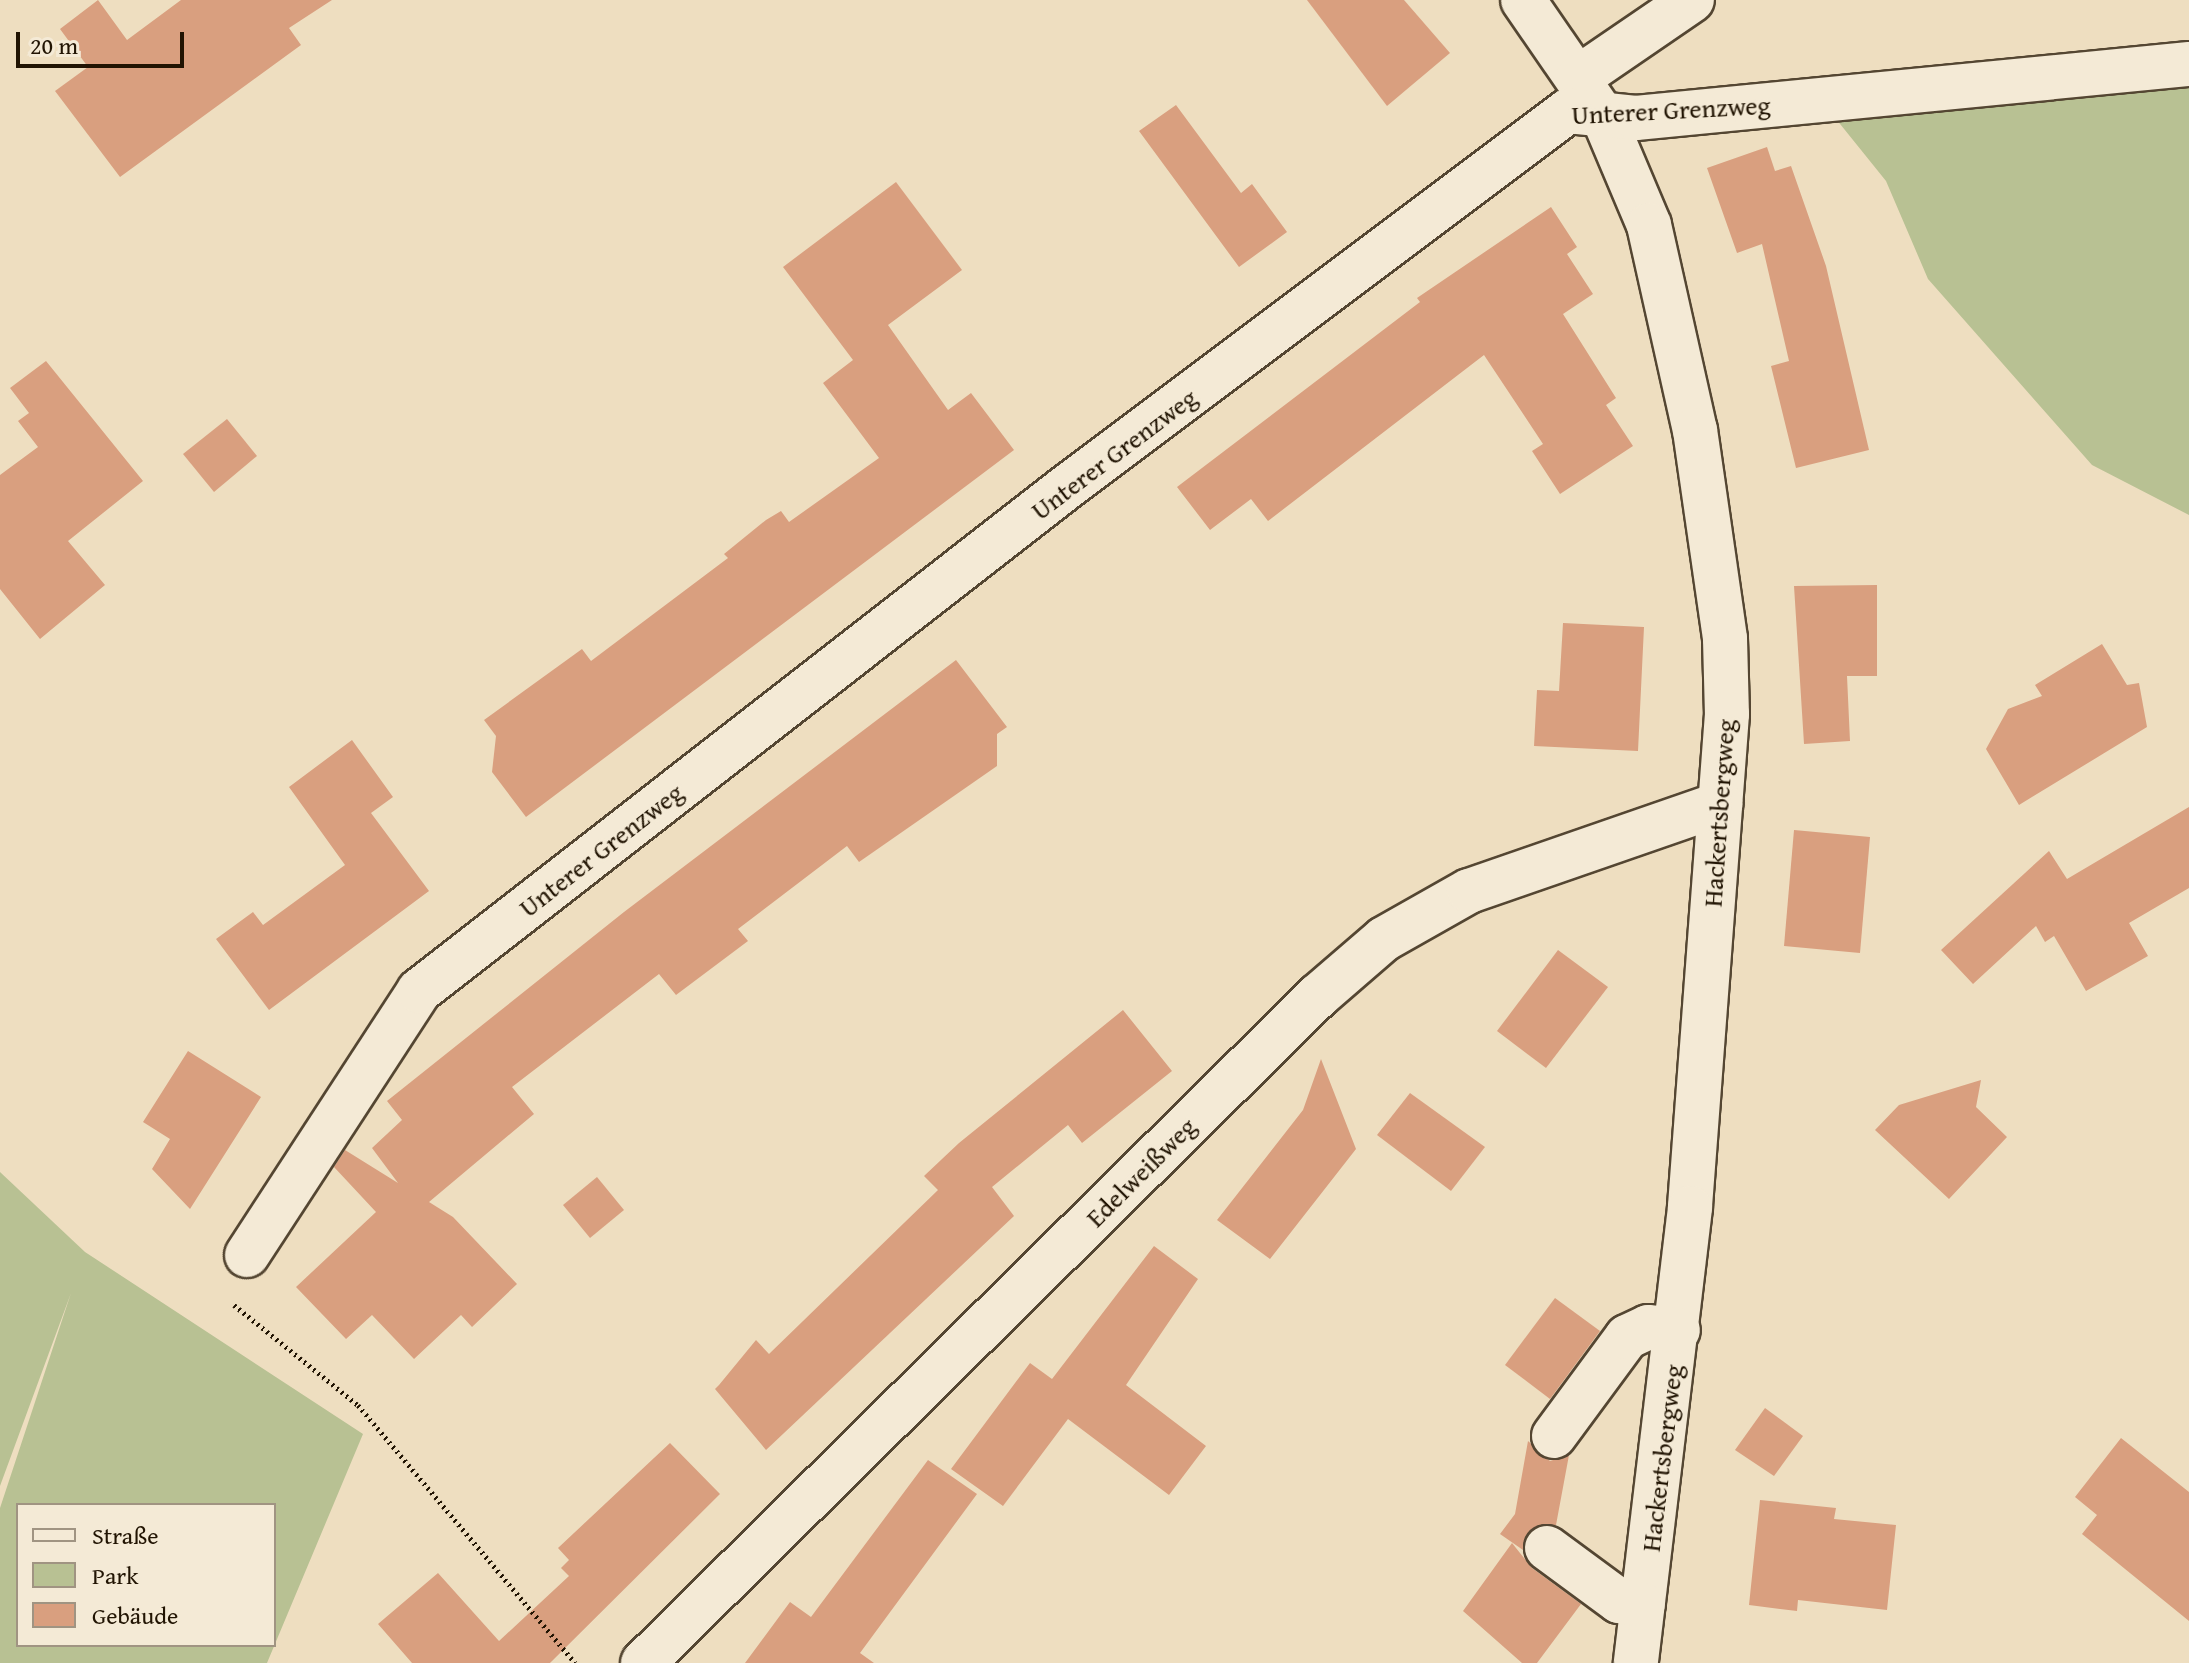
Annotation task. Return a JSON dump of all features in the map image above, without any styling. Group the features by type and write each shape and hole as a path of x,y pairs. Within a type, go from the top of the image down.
{"street":[{"name":"Hackertsbergweg","path":"1523,0 1603,116 1649,225 1718,560 1727,714 1678,1330 1647,1630"},
{"path":"1578,78 1692,0"},
{"name":"Unterer Grenzweg","path":"247,1255 419,991 1068,486 1568,111 1603,116 2189,64"},
{"name":"Edelweißweg","path":"643,1662 1318,996 1384,939 1469,891 1720,804"},
{"path":"1554,1436 1627,1337 1648,1327 1678,1330"},
{"path":"1547,1548 1619,1601 1647,1630"}],"path":[{"path":"247,1255 224,1297 358,1405 575,1663"}],"green space":[{"path":"2189,79 2189,515 2092,465 1928,279 1886,181 1828,109"},
{"path":"0,1172 85,1252 363,1434 276,1642 276,1503 16,1503 16,1647 274,1647 267,1663 0,1663 0,1508 71,1293 0,1486"}],"building":[{"path":"98,0 127,40 181,0 332,0 289,28 301,45 120,177 55,91 88,67 60,29"},
{"path":"1307,0 1404,0 1450,53 1387,106"},
{"path":"1176,105 1241,193 1252,184 1287,232 1239,267 1139,131"},
{"path":"1767,147 1775,171 1791,166 1826,266 1869,450 1796,468 1771,366 1789,361 1762,244 1737,253 1707,168"},
{"path":"896,182 962,270 888,325 948,410 971,393 1014,450 526,817 492,772 496,736 484,720 582,649 591,661 728,558 724,554 766,520 781,511 789,522 879,458 823,383 853,360 783,267"},
{"path":"1551,207 1577,247 1567,254 1593,294 1563,314 1616,398 1606,405 1633,446 1560,494 1532,451 1543,444 1484,355 1268,521 1251,499 1210,530 1177,487 1420,302 1417,298"},
{"path":"46,361 143,481 68,541 105,585 40,639 0,589 0,475 38,447 18,421 29,413 10,388"},
{"path":"227,419 257,456 214,492 183,454"},
{"path":"1877,585 1877,676 1847,676 1850,741 1804,744 1794,586"},
{"path":"1563,623 1644,627 1638,751 1534,746 1537,690 1559,691"},
{"path":"2102,644 2127,685 2139,683 2147,727 2019,805 1986,749 2008,709 2042,696 2035,685"},
{"path":"956,660 1007,727 997,734 997,766 859,862 847,846 738,929 748,941 676,995 659,974 512,1087 534,1114 429,1202 453,1217 517,1284 472,1327 461,1315 414,1359 372,1315 346,1339 296,1287 376,1212 334,1167 345,1150 398,1183 372,1148 402,1120 387,1101 624,912"},
{"path":"352,740 393,797 371,813 429,891 269,1010 216,939 253,912 263,925 345,865 289,787"},
{"path":"2189,807 2189,888 2129,923 2148,956 2086,991 2054,936 2045,942 2036,926 1973,984 1941,950 2049,851 2067,879"},
{"path":"1794,830 1870,837 1860,953 1784,946"},
{"path":"1558,950 1608,987 1546,1068 1497,1031"},
{"path":"1123,1010 1172,1071 1082,1143 1068,1125 992,1187 1014,1216 766,1450 715,1389 756,1340 769,1354 938,1190 924,1176 959,1143"},
{"path":"188,1051 261,1097 190,1209 152,1169 170,1139 143,1122"},
{"path":"1321,1059 1356,1149 1270,1259 1217,1220 1303,1110"},
{"path":"1981,1080 1976,1107 2007,1137 1949,1199 1875,1130 1899,1105"},
{"path":"1410,1093 1485,1147 1451,1191 1377,1135"},
{"path":"597,1177 624,1210 590,1238 563,1205"},
{"path":"1154,1246 1198,1279 1126,1385 1206,1446 1169,1495 1068,1419 1003,1506 951,1469 1030,1363 1052,1379"},
{"path":"1555,1298 1600,1331 1550,1399 1505,1365"},
{"path":"1765,1408 1803,1436 1774,1476 1735,1450"},
{"path":"2121,1438 2189,1492 2189,1621 2082,1534 2097,1515 2075,1497"},
{"path":"1528,1441 1550,1461 1569,1455 1556,1525 1536,1526 1523,1550 1500,1534 1515,1514"},
{"path":"670,1443 720,1494 550,1663 412,1663 378,1624 438,1573 499,1641 569,1576 561,1568 569,1560 558,1548"},
{"path":"928,1460 977,1494 860,1653 874,1663 745,1663 790,1602 811,1617"},
{"path":"1760,1500 1836,1508 1834,1519 1896,1525 1887,1610 1798,1600 1797,1611 1749,1605"},
{"path":"1512,1543 1532,1568 1581,1604 1537,1663 1522,1663 1463,1611"}]}
